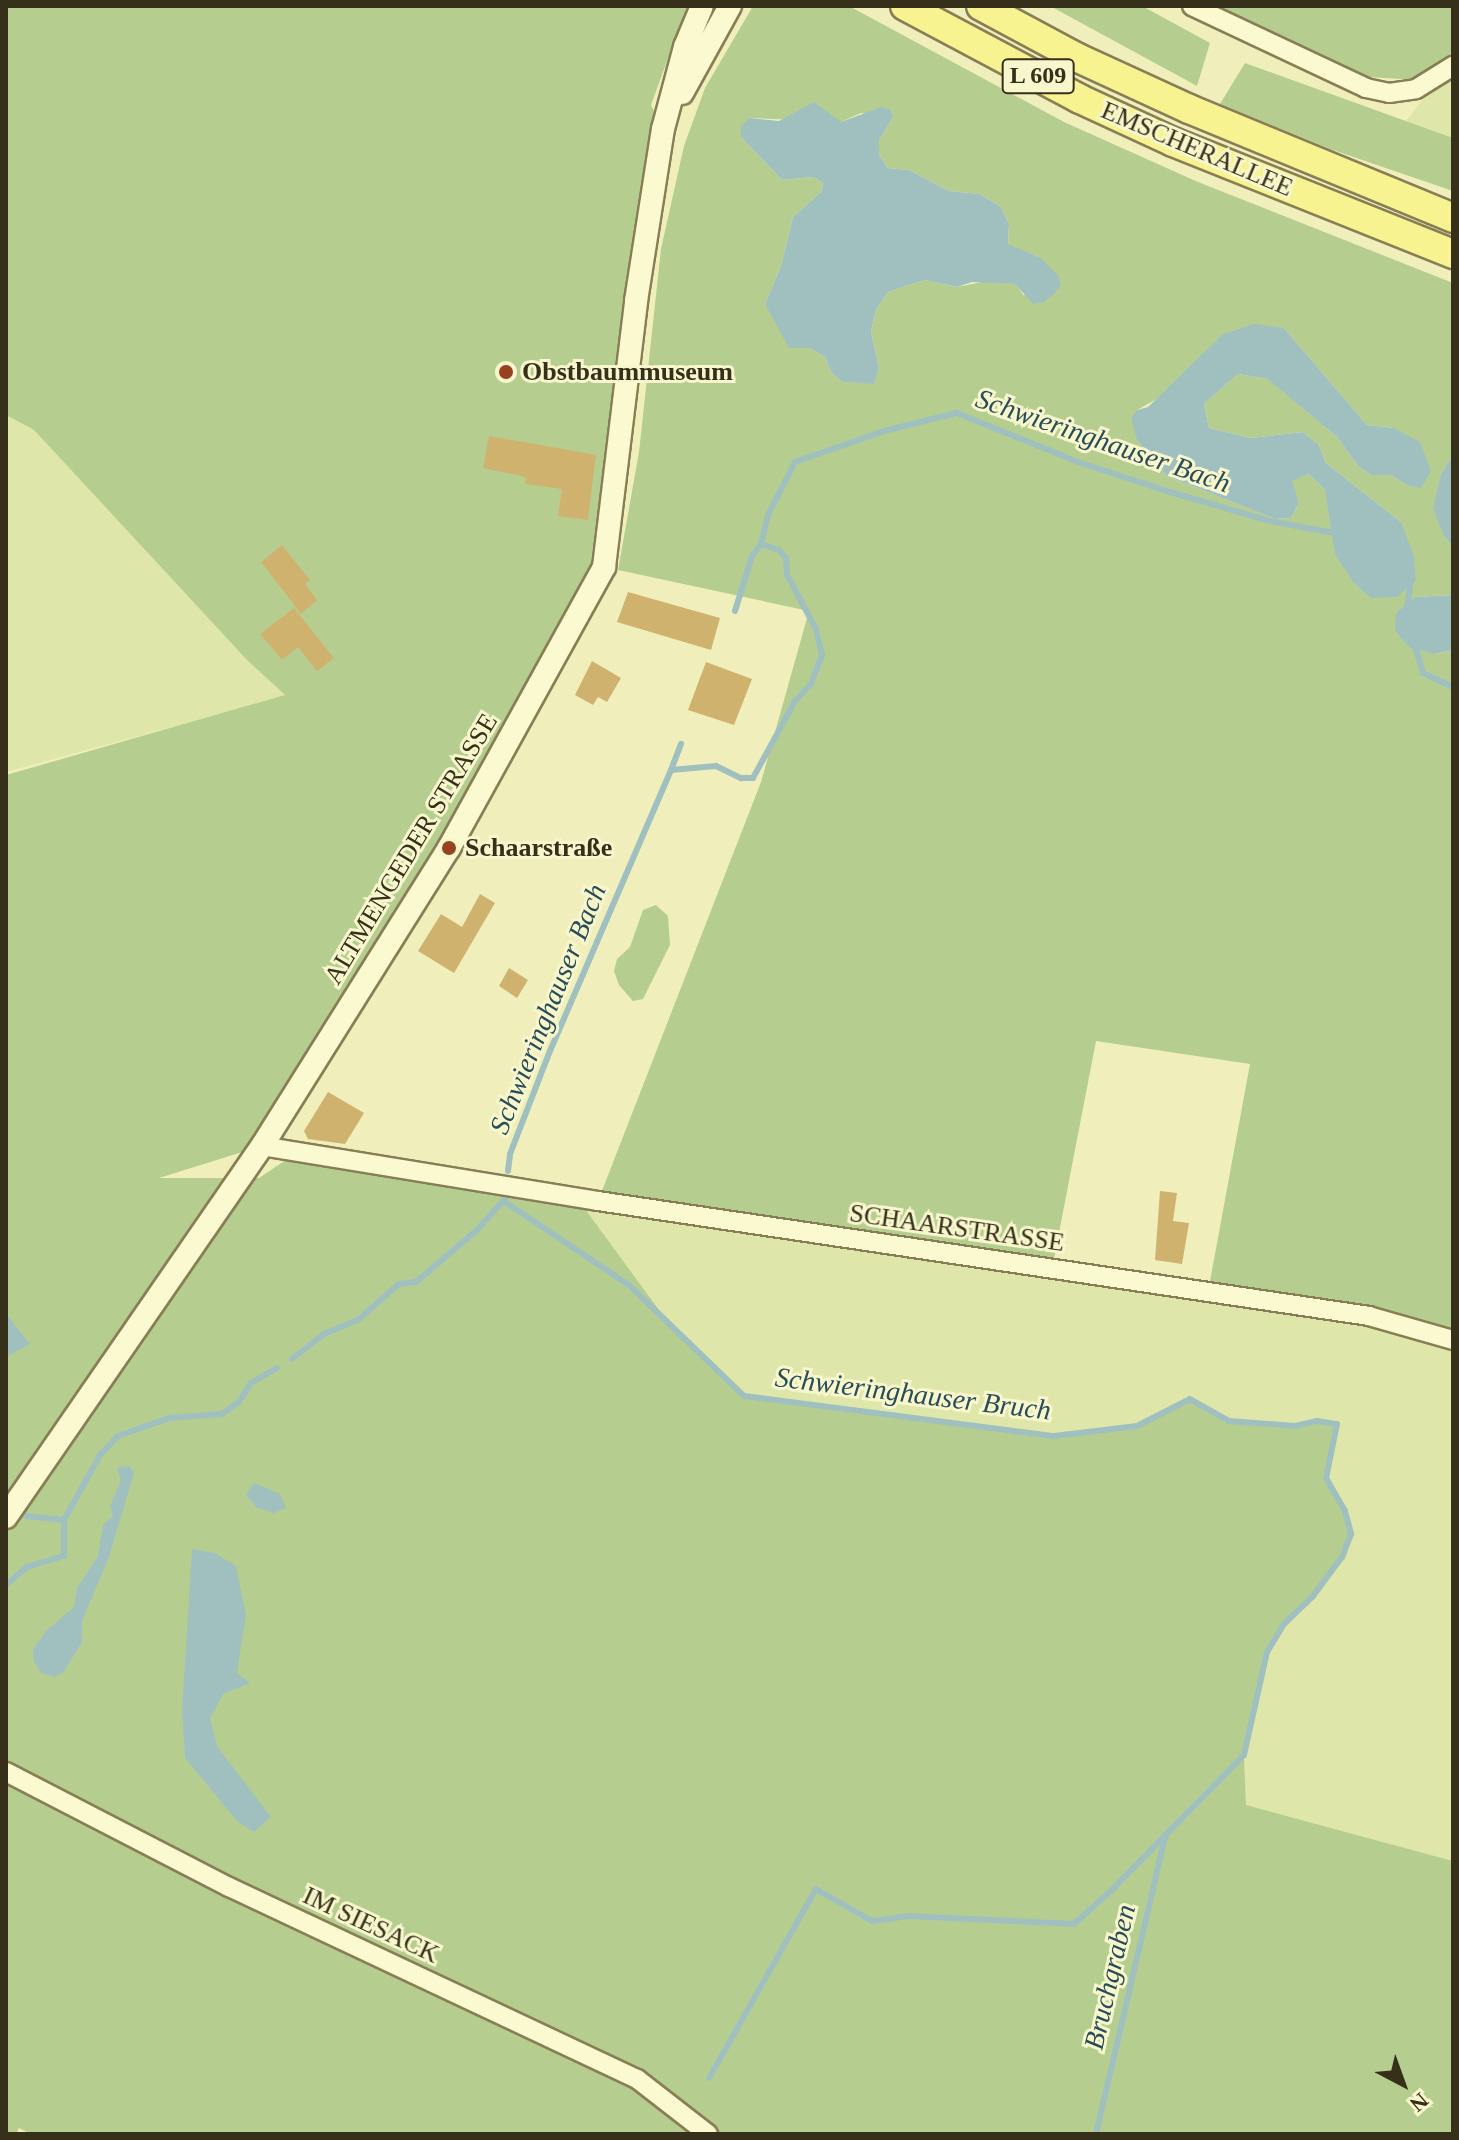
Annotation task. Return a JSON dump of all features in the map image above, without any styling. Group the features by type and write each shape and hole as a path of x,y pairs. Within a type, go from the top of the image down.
{"main road":[{"name":"EMSCHERALLEE","path":"905,6 1080,99 1184,146 1453,254"},
{"name":"EMSCHERALLEE","path":"981,6 1078,58 1199,114 1453,218"}],"street":[{"name":"ALTMENGEDER STRASSE","path":"6,1517 262,1146 449,848 604,567 636,301 663,129 685,47 702,6"},
{"name":"ALTMENGEDER STRASSE","path":"663,129 730,6"},
{"path":"1192,6 1366,88 1389,93 1416,89 1453,66"},
{"name":"SCHAARSTRASSE","path":"262,1146 614,1204 1369,1316 1453,1340"},
{"name":"IM SIESACK","path":"6,1772 229,1887 637,2079 708,2134"}],"green space":[{"path":"6,6 687,6 651,105 663,129 604,567 262,1146 159,1178 259,1178 298,1152 577,1198 673,1329 744,1396 1054,1436 1137,1426 1190,1399 1229,1421 1295,1426 1317,1421 1337,1424 1326,1478 1345,1511 1351,1534 1342,1557 1313,1596 1284,1624 1267,1652 1244,1755 1246,1805 1453,1861 1453,2134 31,2134 19,2128 16,2134 6,2134 6,775 285,695 247,660 34,430 6,415"},
{"path":"753,6 849,6 1064,122 1198,182 1453,283 1453,455 1441,474 1444,536 1453,547 1453,595 1415,597 1435,654 1453,650 1453,1340 1208,1292 1250,1064 1096,1041 1052,1269 598,1201 761,782 809,611 618,570 639,452 661,249 684,146 705,88","holes":["861,113 893,117 879,141 879,155 888,168 909,170 949,191 980,194 1001,207 1009,224 1008,245 1039,257 1024,296 1016,284 987,281 957,287 925,280 888,292 876,310 871,331 879,368 874,383 842,382 831,372 825,357 810,348 765,304 781,266 793,217 821,192 823,183 813,177 782,180 741,137 750,118 841,122","1284,328 1367,425 1394,428 1407,485 1391,475 1371,475 1358,466 1337,437 1269,379 1238,374 1204,404 1209,428 1251,438 1303,432 1319,445 1326,463 1401,522 1331,514 1325,490 1309,474 1291,481 1299,503 1291,518 1275,519 1167,476 1137,440 1137,410"]},
{"path":"1050,6 1142,6 1210,43 1197,86"},
{"path":"1218,6 1453,6 1453,53 1418,80 1368,77"},
{"path":"1245,63 1453,138 1453,191 1330,149 1220,104"},
{"path":"1453,66 1453,138 1406,121 1444,73"},
{"path":"6,415 34,430 247,660 286,696 6,772"},
{"path":"656,905 668,916 670,945 643,999 633,1001 619,985 614,971 617,959 630,947 643,910"},
{"path":"577,1198 1208,1292 1453,1340 1453,1861 1246,1805 1244,1755 1267,1652 1284,1624 1313,1596 1342,1557 1351,1534 1345,1511 1326,1478 1317,1421 1295,1426 1229,1421 1190,1399 1137,1426 1054,1436 744,1396 673,1329"}],"water":[{"path":"814,102 841,122 881,107 890,109 893,117 879,141 879,155 888,168 909,170 949,191 980,194 1001,207 1009,224 1008,244 1039,257 1058,275 1061,285 1044,302 1033,304 1015,284 972,282 957,287 925,280 888,292 876,310 871,331 879,368 874,384 842,382 831,372 825,357 810,348 789,348 765,304 781,266 793,217 821,192 823,183 813,177 782,180 741,137 741,126 750,118 779,121"},
{"path":"1254,324 1284,328 1367,425 1394,428 1420,442 1431,471 1421,488 1407,485 1391,475 1371,475 1358,466 1337,437 1268,379 1238,374 1204,404 1209,428 1251,438 1303,432 1319,445 1326,463 1401,522 1414,556 1416,580 1397,597 1371,598 1353,582 1335,554 1325,490 1309,474 1292,481 1299,503 1291,518 1275,519 1167,476 1137,440 1131,418 1137,410 1148,407 1223,334"},
{"path":"1453,455 1453,547 1444,536 1433,509 1441,474"},
{"path":"1453,595 1453,650 1435,654 1410,648 1395,631 1396,613 1415,597"},
{"path":"6,1317 30,1344 6,1357"},
{"path":"130,1467 134,1473 109,1557 82,1621 82,1642 63,1673 54,1677 41,1673 34,1662 33,1649 46,1631 74,1607 77,1588 98,1556 103,1525 113,1516 110,1506 121,1480 117,1469"},
{"path":"254,1483 280,1494 286,1508 274,1513 257,1508 246,1495"},
{"path":"192,1549 215,1553 236,1566 246,1615 237,1673 250,1683 223,1694 210,1719 217,1746 271,1817 254,1832 237,1821 185,1758 182,1710"}],"building":[{"path":"489,436 596,455 588,520 558,516 562,489 525,484 526,477 483,468"},
{"path":"282,545 310,580 305,584 317,600 301,614 261,562"},
{"path":"628,592 720,618 711,650 617,622"},
{"path":"294,608 334,658 317,671 298,647 282,660 260,634"},
{"path":"592,661 621,678 607,702 598,697 593,705 575,695"},
{"path":"706,662 752,679 734,725 688,710"},
{"path":"480,894 495,903 454,973 418,951 441,914 462,927"},
{"path":"509,968 528,980 517,998 499,986"},
{"path":"328,1092 364,1113 345,1144 308,1139 304,1131"},
{"path":"1160,1191 1177,1193 1173,1221 1189,1223 1182,1264 1155,1260"}],"waterway":[{"name":"Schwieringhauser Bach","path":"508,1171 510,1154 550,1051 671,770 716,766 741,778 753,778 795,701 811,684 822,655 816,629 787,575 786,558 779,550 761,544 768,515 795,462 884,431 957,413 1081,463 1170,492 1270,521 1339,534"},
{"path":"735,611 752,556 761,544"},
{"name":"Schwieringhauser Bach","path":"1407,609 1411,580"},
{"name":"Schwieringhauser Bach","path":"1414,643 1423,673 1453,687"},
{"path":"671,770 681,744"},
{"name":"Schwieringhauser Bach","path":"292,1359 324,1334 359,1319 399,1284 416,1282 477,1230 505,1199"},
{"name":"Schwieringhauser Bruch","path":"505,1202 629,1285 744,1396 1054,1436 1137,1426 1190,1399 1229,1421 1295,1426 1317,1421 1337,1424 1326,1478 1345,1511 1351,1534 1342,1557 1313,1596 1284,1624 1267,1652 1244,1755 1113,1889 1074,1924 909,1916 872,1921 816,1889 709,2078"},
{"name":"Schwieringhauser Bach","path":"6,1585 27,1567 64,1556 64,1520 100,1455 118,1436 169,1418 222,1414 239,1402 251,1383 277,1368"},
{"path":"26,1516 64,1520"},
{"name":"Bruchgraben","path":"1096,2134 1166,1834"}],"place":[{"name":"Obstbaummuseum","path":"506,372"},
{"name":"Schaarstraße","path":"449,848"}]}
